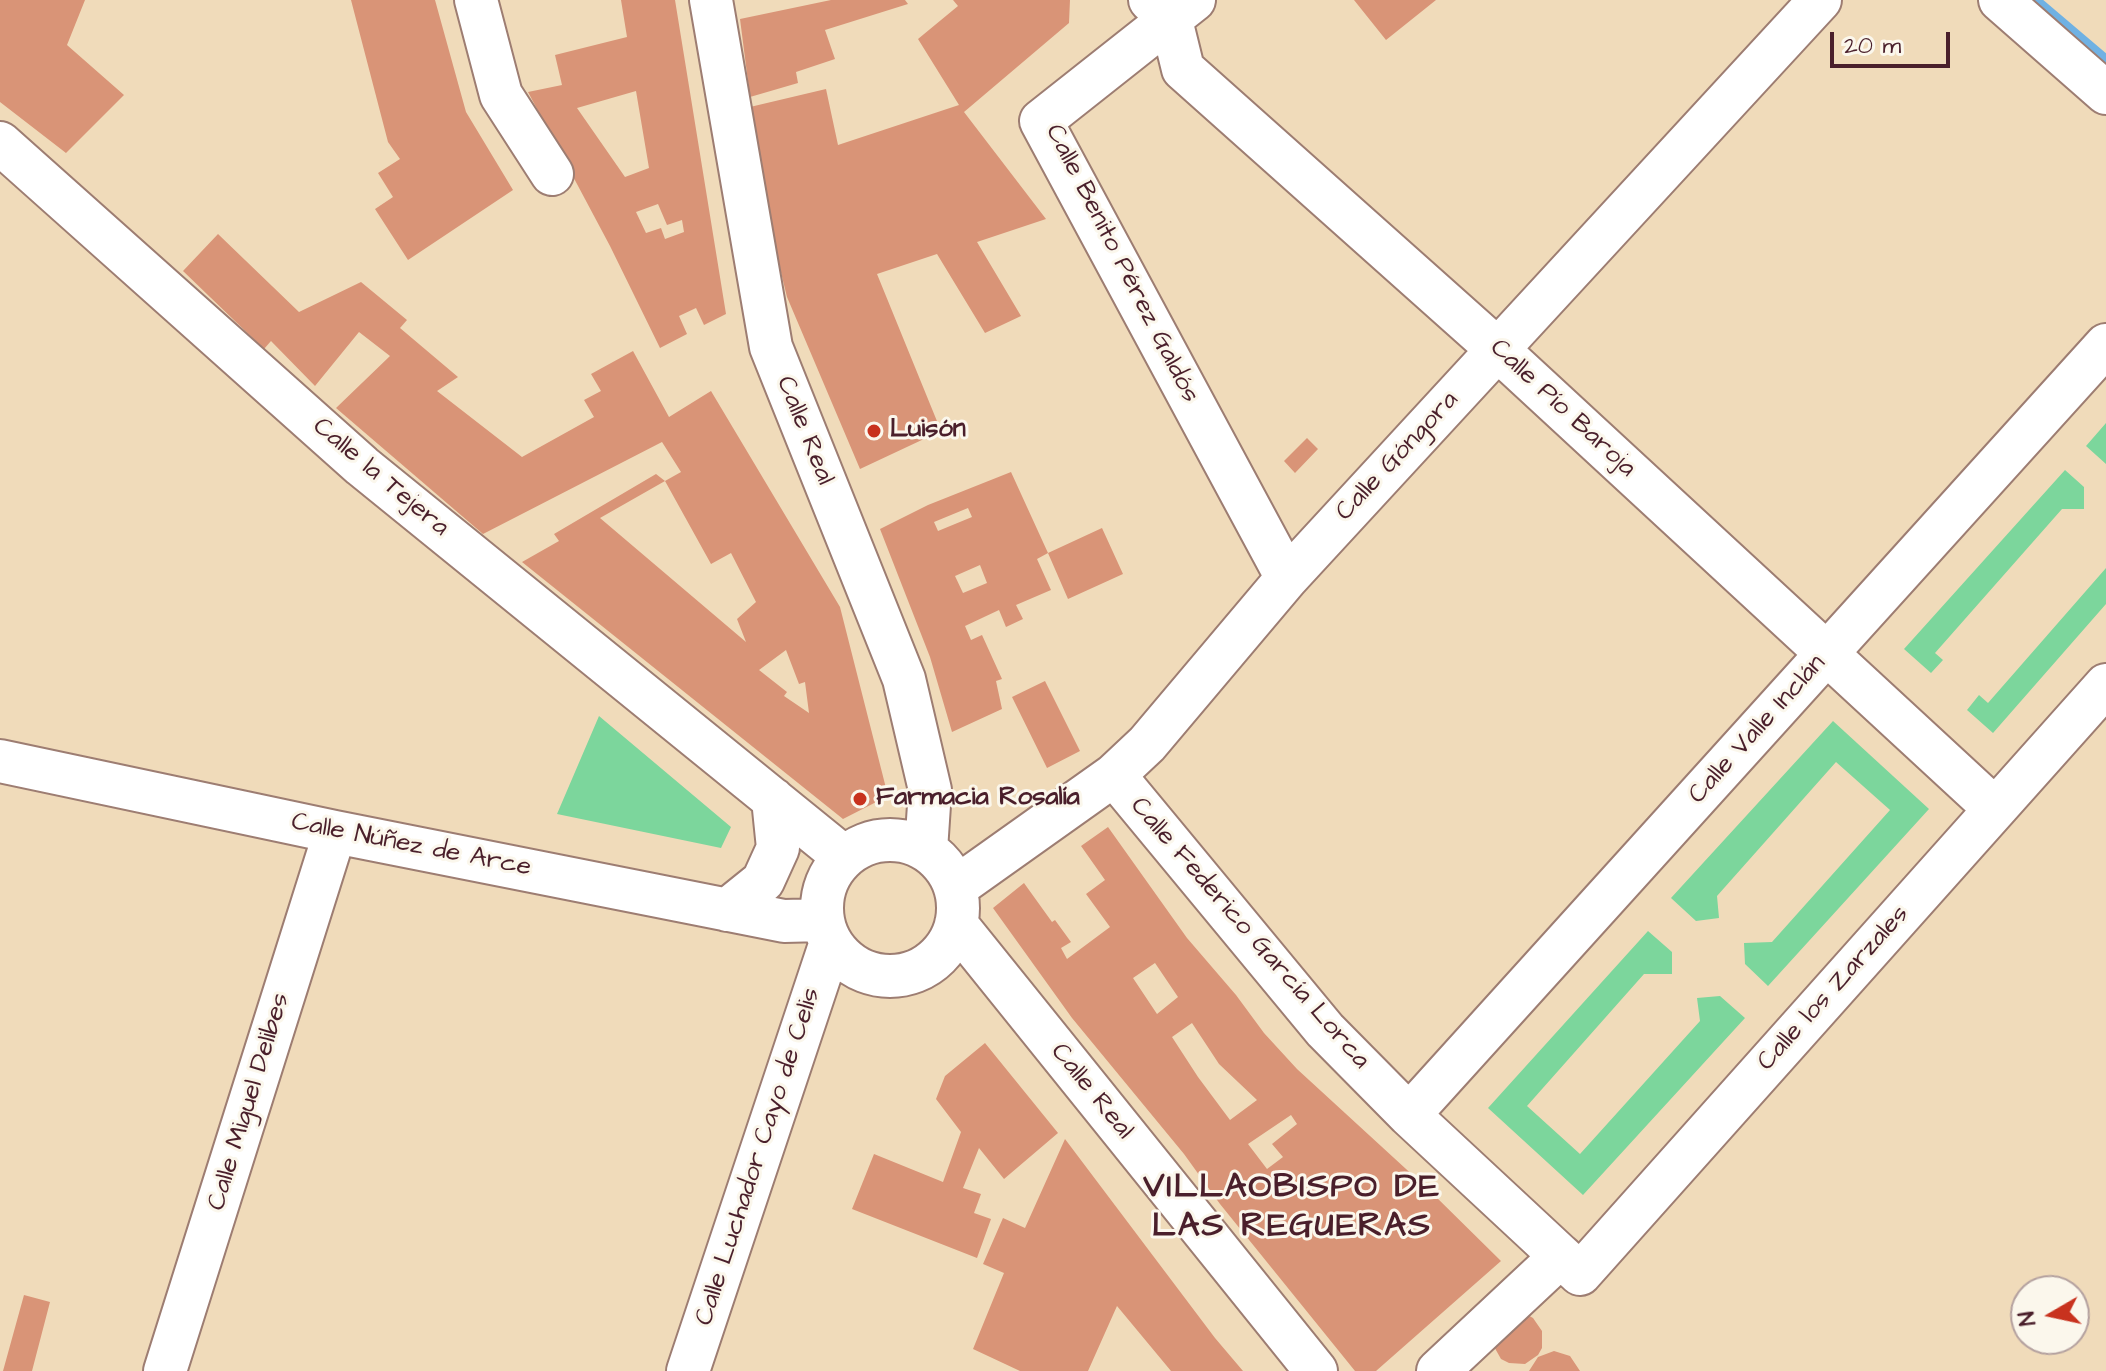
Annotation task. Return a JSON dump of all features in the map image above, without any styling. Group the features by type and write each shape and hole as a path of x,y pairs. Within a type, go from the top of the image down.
{"street":[{"path":"476,0 501,95 552,174"},
{"name":"Calle Real","path":"711,0 771,347 904,679 930,790 926,850"},
{"name":"Calle Góngora","path":"955,906 1114,775 1147,744 1287,578 1820,0"},
{"path":"2000,0 2106,93"},
{"name":"Calle Pío Baroja","path":"1171,7 1183,69 1497,349 1994,808"},
{"name":"Calle Benito Pérez Galdós","path":"1171,7 1041,121 1287,578"},
{"name":"Calle la Tejera","path":"0,143 362,466 844,857"},
{"name":"Calle Valle Inclán","path":"1409,1115 2106,345"},
{"name":"Calle los Zarzales","path":"1561,1256 1580,1274 2106,685"},
{"name":"Calle Núñez de Arce","path":"0,761 827,931"},
{"name":"Calle Federico García Lorca","path":"1114,775 1325,1030 1409,1115 1561,1256"},
{"path":"727,910 763,881 778,848 773,799"},
{"name":"Calle Miguel Delibes","path":"165,1371 335,832"},
{"path":"884,840 906,842 926,850 938,860 955,906 946,946 931,962 911,973 888,976 865,972 845,960 827,931 822,897 830,875 844,857 862,846 884,840"},
{"name":"Calle Real","path":"955,906 1316,1371"},
{"name":"Calle Luchador Cayo de Celis","path":"688,1371 827,931"},
{"path":"1438,1371 1561,1256"}],"green space":[{"path":"2106,423 2106,464 2086,446"},
{"path":"2065,470 2084,487 2084,509 2062,509 1935,653 1943,660 1931,673 1904,649"},
{"path":"2106,568 2106,604 1993,733 1967,710 1979,695 1988,703"},
{"path":"599,716 731,827 721,848 557,814"},
{"path":"1833,721 1929,809 1768,986 1745,964 1744,943 1772,942 1890,810 1836,762 1717,896 1719,918 1696,921 1671,898"},
{"path":"1648,931 1672,952 1672,974 1644,974 1527,1106 1580,1154 1700,1021 1697,998 1720,996 1745,1018 1583,1195 1488,1108"}],"building":[{"path":"0,0 85,0 67,45 124,95 66,153 0,102"},
{"path":"351,0 435,0 466,112 513,190 408,260 375,209 393,197 378,173 400,159 388,142"},
{"path":"621,0 675,0 726,314 704,325 696,308 679,316 687,334 660,348 528,92 562,85 555,55 627,37","holes":["636,91 649,168 625,177 577,108","658,204 667,225 682,220 684,232 665,239 661,228 646,233 636,212"]},
{"path":"831,0 905,0 908,4 825,30 835,59 796,72 798,83 750,97 740,19"},
{"path":"953,0 1070,0 1069,23 964,112 1046,219 977,242 1021,316 985,333 937,254 877,274 941,431 860,469 787,297 755,166 750,107 826,89 838,145 959,105 918,39 958,6"},
{"path":"1354,0 1436,0 1386,40"},
{"path":"218,234 299,312 361,282 407,320 400,328 458,377 437,391 522,457 594,417 584,400 601,391 591,374 633,351 669,417 711,391 840,607 888,796 843,819 522,562 559,541 554,534 656,474 665,481 681,472 662,442 483,534 336,408 390,356 359,332 315,386 271,341 264,349 183,271","holes":["665,481 711,564 731,553 756,602 737,619 746,642 600,518","786,650 799,684 805,682 809,713 784,696 787,692 759,670"]},
{"path":"1307,438 1318,449 1295,473 1284,461"},
{"path":"1011,472 1048,553 1037,559 1051,590 1016,605 1023,619 1006,627 999,610 965,626 971,640 982,635 1002,679 996,681 1002,709 952,732 930,657 880,529 928,505","holes":["968,508 972,517 938,531 934,522","980,565 987,583 963,593 955,576"]},
{"path":"1102,528 1123,574 1068,599 1048,553"},
{"path":"1045,681 1080,751 1047,768 1012,697"},
{"path":"1108,827 1187,938 1264,1033 1297,1069 1501,1261 1376,1371 1355,1371 1072,1018 993,908 1024,883 1071,942 1061,948 1067,959 1110,927 1086,894 1105,880 1081,846","holes":["1155,963 1178,997 1157,1014 1133,978","1192,1023 1219,1064 1257,1100 1230,1120 1172,1037","1291,1115 1297,1124 1272,1144 1283,1157 1267,1169 1248,1144"]},
{"path":"985,1043 1058,1133 1004,1179 979,1148 963,1188 981,1194 974,1213 991,1219 977,1258 852,1209 874,1154 943,1182 961,1132 936,1099 945,1076"},
{"path":"1065,1139 1243,1371 1171,1371 1117,1306 1088,1371 1020,1371 973,1349 1004,1273 983,1264 1003,1218 1025,1228"},
{"path":"24,1295 50,1302 32,1371 3,1371"},
{"path":"1526,1314 1542,1331 1542,1348 1525,1364 1509,1363 1501,1359 1492,1343"},
{"path":"1554,1351 1570,1356 1580,1371 1529,1371 1538,1357"}],"waterway":[{"path":"2034,0 2106,61"}],"place":[{"name":"Luisón","path":"874,431"},
{"name":"Farmacia Rosalía","path":"860,799"}],"district":[{"name":"VILLAOBISPO DE LAS REGUERAS","path":"1292,1208"}]}
